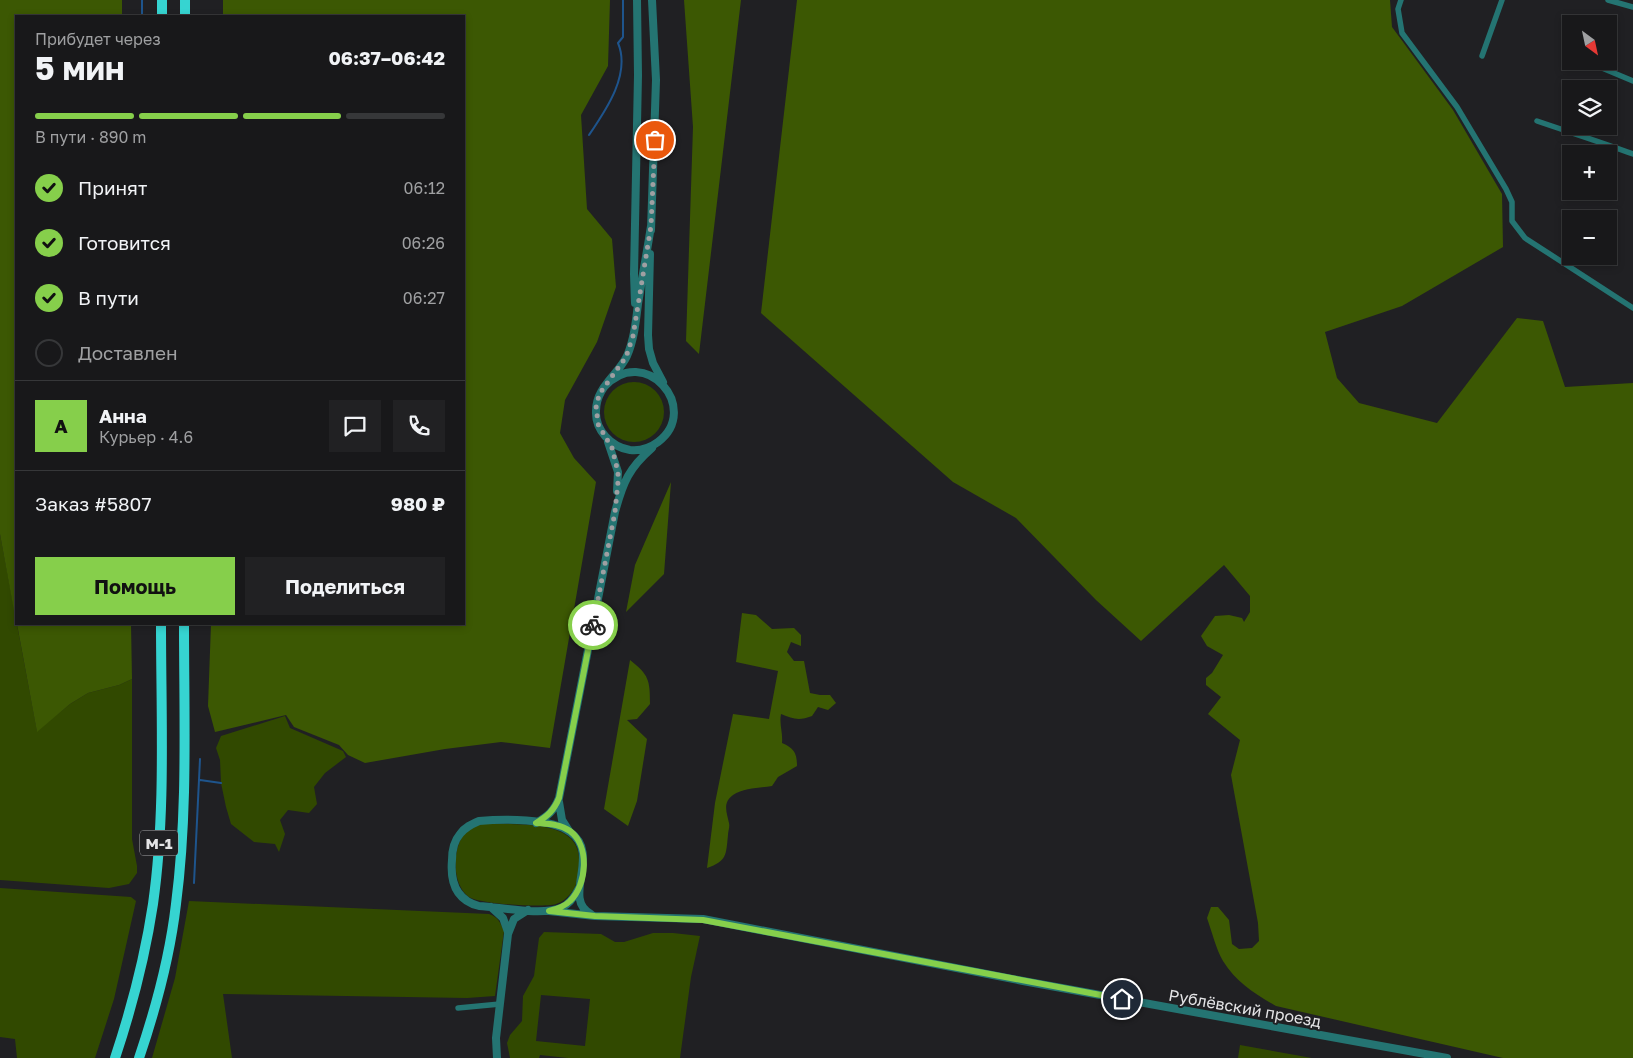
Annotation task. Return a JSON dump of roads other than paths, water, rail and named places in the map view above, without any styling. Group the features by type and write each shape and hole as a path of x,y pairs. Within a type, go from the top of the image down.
{"highway":[{"path":"162,0 162,15"},
{"path":"185,0 185,15"},
{"name":"М-1","path":"115,1058 141,970 153,902 157,865 161,753 161,625"},
{"name":"М-1","path":"140,1058 164,975 176,905 180,867 184,754 184,625"}],"street":[{"path":"636,319 634,274 638,76 637,0"},
{"path":"536,823 548,816 559,798 615,512 622,485 628,473 639,460 669,430 673,417 672,398 653,363 648,335 656,80 652,0"},
{"path":"1401,0 1398,9 1402,33 1456,107 1506,189 1512,202 1512,221 1516,227 1525,238 1633,308"},
{"path":"1482,56 1502,0"},
{"path":"1608,0 1633,7"},
{"path":"1607,70 1633,81"},
{"path":"1537,121 1564,131 1579,133 1633,154"},
{"path":"615,512 618,472 612,448 600,430 596,411 598,398 604,387 626,357 636,319 651,226"},
{"path":"604,387 619,375 632,372 650,375 666,387"},
{"path":"600,430 613,444 632,450 644,449 661,440"},
{"path":"559,798 562,820 582,846 584,857 579,898 586,912 595,916"},
{"path":"569,831 555,825 536,823 480,821 469,825 460,834 454,845 451,872 452,882 462,899 469,904 549,911 562,908 569,903 579,888"},
{"path":"490,906 503,918 508,934"},
{"path":"497,1058 496,1038 508,934 514,918 529,910"},
{"name":"Рублёвский проезд","path":"549,911 595,916 703,920 1447,1058"},
{"path":"458,1008 500,1004"}],"waterway":[{"path":"142,0 142,15"},
{"path":"589,135 609,103 619,79 621,55 618,43 623,37 623,0"},
{"path":"194,883 200,759"},
{"path":"200,780 221,783"}]}
